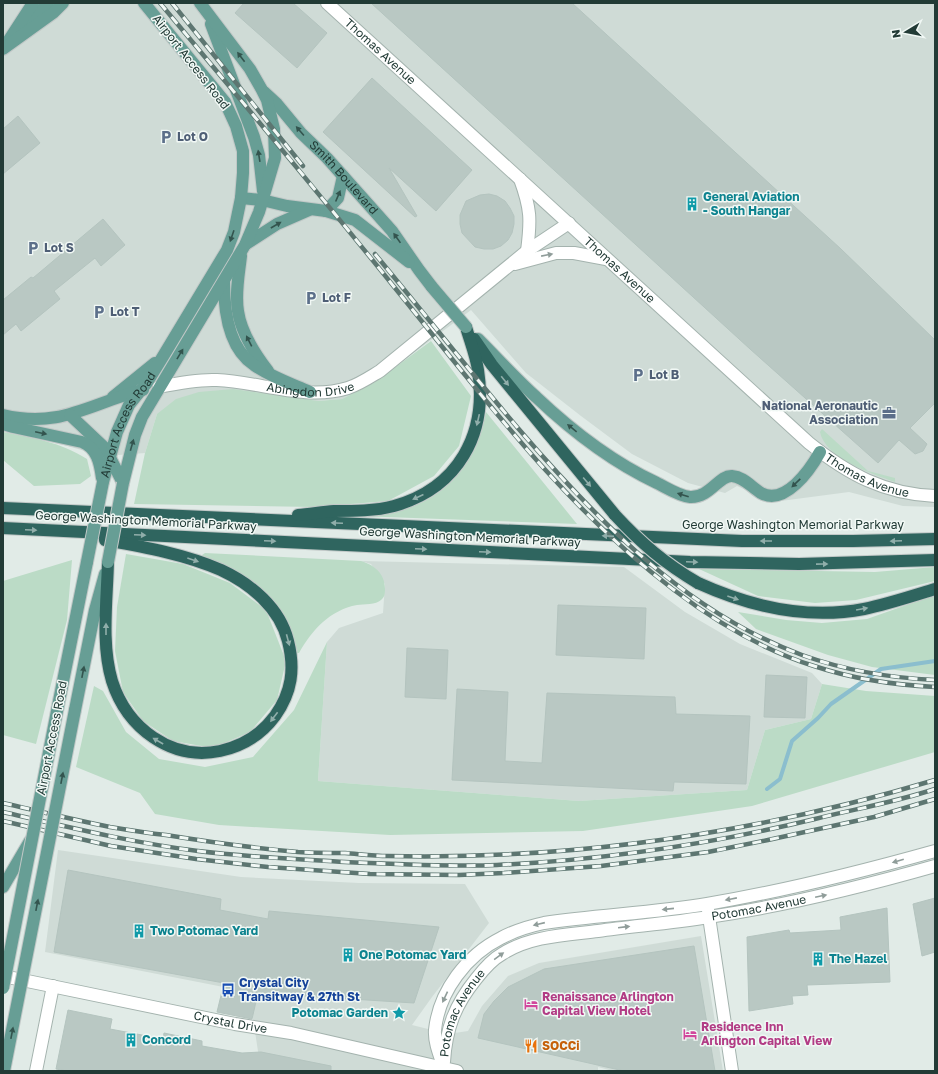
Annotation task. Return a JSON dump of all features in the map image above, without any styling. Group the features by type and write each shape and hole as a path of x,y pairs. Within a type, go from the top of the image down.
{"highway":[{"path":"466,327 492,365 615,515 653,553 698,583 727,596 752,604 778,610 819,613 865,609 935,589"},
{"path":"255,519 394,506 419,497 440,484 454,470 466,451 475,431 480,411 478,369 466,327"},
{"name":"George Washington Memorial Parkway","path":"3,508 742,541 853,542 935,539"},
{"name":"George Washington Memorial Parkway","path":"3,528 690,562 799,564 935,560"},
{"path":"59,531 138,546 187,558 222,571 252,589 263,598 281,622 292,658 291,682 280,708 265,728 241,745 228,750 202,753 173,749 158,742 135,723 126,711 119,697 112,682 108,667 106,653 108,562"}],"main road":[{"path":"3,49 34,3"},
{"path":"3,49 48,3"},
{"path":"3,49 53,13 63,3"},
{"name":"Airport Access Road","path":"3,988 58,706 103,482 110,455 129,405 141,391 162,358 227,250 234,232 241,198 243,173 242,151 233,117 224,102 144,3"},
{"path":"204,7 250,69 262,90"},
{"path":"204,7 254,137 259,155 263,198"},
{"name":"Airport Access Road","path":"4,1071 95,610 108,562 123,483 135,435 142,417 243,248 255,223 273,166 275,150 274,129 262,90"},
{"name":"Smith Boulevard","path":"262,90 277,104 301,133 328,158 392,231 432,287 466,327 537,398 587,441 638,474 684,496 694,497 706,493 723,479 730,476 740,478 762,494 770,496 777,495 793,486 807,472 820,452"},
{"path":"326,211 338,198 343,176"},
{"name":"Smith Boulevard","path":"241,198 263,198 310,210 326,211 354,220 419,270"},
{"path":"270,374 254,351 244,331 238,312 237,294 243,248 277,224 310,210"},
{"path":"224,280 224,305 228,322 233,338 242,354 253,365 310,392"},
{"path":"106,402 162,358"},
{"name":"Abingdon Drive","path":"3,415 39,420 70,415 106,402 159,387"},
{"path":"70,415 99,442 110,455 123,483"},
{"path":"3,424 87,444 94,451 99,462 103,482"},
{"path":"3,887 32,838"}],"street":[{"name":"Thomas Avenue","path":"327,3 820,452 842,468 876,485 904,493 935,496"},
{"path":"520,178 530,215 527,251"},
{"name":"Abingdon Drive","path":"159,387 194,381 216,380 310,392 328,392 346,388 372,376 527,251 568,223"},
{"path":"510,265 556,253 581,254 608,260"},
{"name":"Potomac Avenue","path":"444,1070 437,1046 435,1031 442,1002 455,978 466,965 476,954 500,938 530,926 544,923 707,904 805,885 935,851"},
{"name":"Potomac Avenue","path":"444,1070 451,1020 456,1007 464,994 481,973 501,954 528,942 558,935 708,917 757,909 836,892 935,866"},
{"path":"707,904 732,1071"},
{"name":"Crystal Drive","path":"3,976 235,1024 291,1033 405,1058 444,1070 457,1071"},
{"path":"36,1071 53,986"}],"shaded area":[{"path":"3,3 935,3 935,507 903,506 849,492 773,502 737,486 725,493 688,483 632,454 526,373 471,310 375,382 342,399 157,414 145,453 92,457 85,451 50,441 3,432"},
{"path":"361,561 624,567 685,612 740,644 812,673 822,684 811,719 765,730 747,790 579,801 318,781 327,642 339,628 383,613 385,584 371,564"},
{"path":"58,850 241,877 359,883 465,884 489,923 412,1025 448,1034 468,1031 482,1006 508,976 539,963 701,936 723,1071 613,1071 598,1067 598,1071 261,1071 249,992 45,952"}],"green space":[{"path":"431,341 471,396 459,446 434,476 388,501 314,507 134,504 145,453 157,414 176,399 199,392 233,389 318,401 342,399 375,382"},
{"path":"486,412 577,524 358,516 409,507 421,503 443,489 453,480 469,458 481,432"},
{"path":"822,429 868,471 895,478 895,482 862,470 840,457 831,450 824,441 820,432"},
{"path":"3,432 46,441 77,453 87,459 91,476 80,484 34,486 3,460"},
{"path":"205,553 361,561 374,567 381,574 385,583 384,595 379,602 357,605 338,611 330,616 316,629 299,653 297,653 290,629 275,604 265,593 254,584 230,569 203,557 202,555"},
{"path":"126,554 183,564 230,583 266,610 286,661 277,700 250,732 213,748 173,741 143,721 123,692 115,651 117,607"},
{"path":"72,560 67,620 36,744 3,735 3,581"},
{"path":"935,567 935,581 856,600 815,603 758,596 699,569 875,572"},
{"path":"935,596 935,675 872,667 828,655 756,629 738,612 786,620 822,623 867,619"},
{"path":"327,642 318,781 579,801 747,790 765,730 811,719 822,684 866,691 935,696 935,752 752,806 583,831 390,835 219,825 155,814 140,793 76,767 94,686 103,691 126,732 159,759 205,767 253,757 294,710"}],"building":[{"path":"244,3 293,3 327,33 297,68 235,13"},
{"name":"General Aviation - South Hangar","path":"371,3 572,3 841,249 935,340 935,403 910,428 927,444 923,451 915,454 899,440 878,463 750,349"},
{"path":"372,78 472,170 436,211 389,168 417,216 415,217 323,132"},
{"path":"18,116 40,143 3,174 3,129"},
{"path":"489,194 497,196 505,201 514,216 514,224 512,233 508,240 501,246 493,249 484,249 475,247 462,233 460,215 466,201 480,195"},
{"path":"103,219 125,245 101,266 95,258 54,291 60,299 21,331 16,324 3,335 3,300 31,277 33,278"},
{"path":"558,605 646,608 644,659 556,655"},
{"path":"407,648 448,650 446,699 405,697"},
{"path":"766,675 807,677 805,718 764,717"},
{"path":"457,689 508,692 505,761 542,763 547,693 675,697 676,714 750,716 746,784 674,782 673,791 452,780"},
{"path":"68,870 221,899 220,910 268,919 269,911 439,927 414,1003 258,993 252,1019 217,1012 224,983 54,952"},
{"path":"935,898 935,952 922,956 913,904"},
{"name":"The Hazel","path":"887,908 890,982 807,985 808,995 792,996 793,1004 749,1011 747,937 789,930 790,933 841,930 840,917"},
{"path":"694,946 715,1071 624,1071 478,1038 484,1014 494,1001 508,987 544,969"},
{"name":"Concord","path":"68,1010 112,1019 110,1029 163,1039 164,1033 202,1041 202,1046 242,1053 261,1052 331,1066 331,1071 67,1071 56,1069"}],"waterway":[{"path":"767,789 780,779 792,741 818,718 831,704 881,669 935,661"}],"railway":[{"path":"160,3 308,181 526,448 560,486 634,557 674,590 706,613 741,634 777,652 829,671 859,678 905,685 935,687"},
{"path":"172,3 303,166"},
{"path":"375,254 499,406 578,495 645,559 681,588 719,614 759,637 802,655 851,669 902,677 935,680"},
{"path":"3,803 110,827 248,847 298,852 345,853 377,856 457,856 596,848 664,839 801,815 868,799 935,780"},
{"path":"3,812 125,839 174,848 216,853 345,862 478,866 537,863 657,850 776,828 890,802 935,789"},
{"path":"3,821 111,846 196,859 268,867 370,874 459,875 601,866 708,852 874,817 935,799"}],"place":[{"name":"Lot O","path":"166,137"},
{"name":"General Aviation - South Hangar","path":"692,204"},
{"name":"Lot S","path":"33,248"},
{"name":"Lot F","path":"311,298"},
{"name":"Lot T","path":"99,312"},
{"name":"Lot B","path":"638,375"},
{"name":"National Aeronautic Association","path":"889,413"},
{"name":"Two Potomac Yard","path":"139,931"},
{"name":"One Potomac Yard","path":"348,955"},
{"name":"The Hazel","path":"818,959"},
{"name":"Crystal City Transitway & 27th St","path":"228,990"},
{"name":"Renaissance Arlington Capital View Hotel","path":"531,1004"},
{"name":"Potomac Garden","path":"399,1013"},
{"name":"Residence Inn Arlington Capital View","path":"690,1034"},
{"name":"Concord","path":"131,1040"},
{"name":"SOCCi","path":"531,1046"}]}
